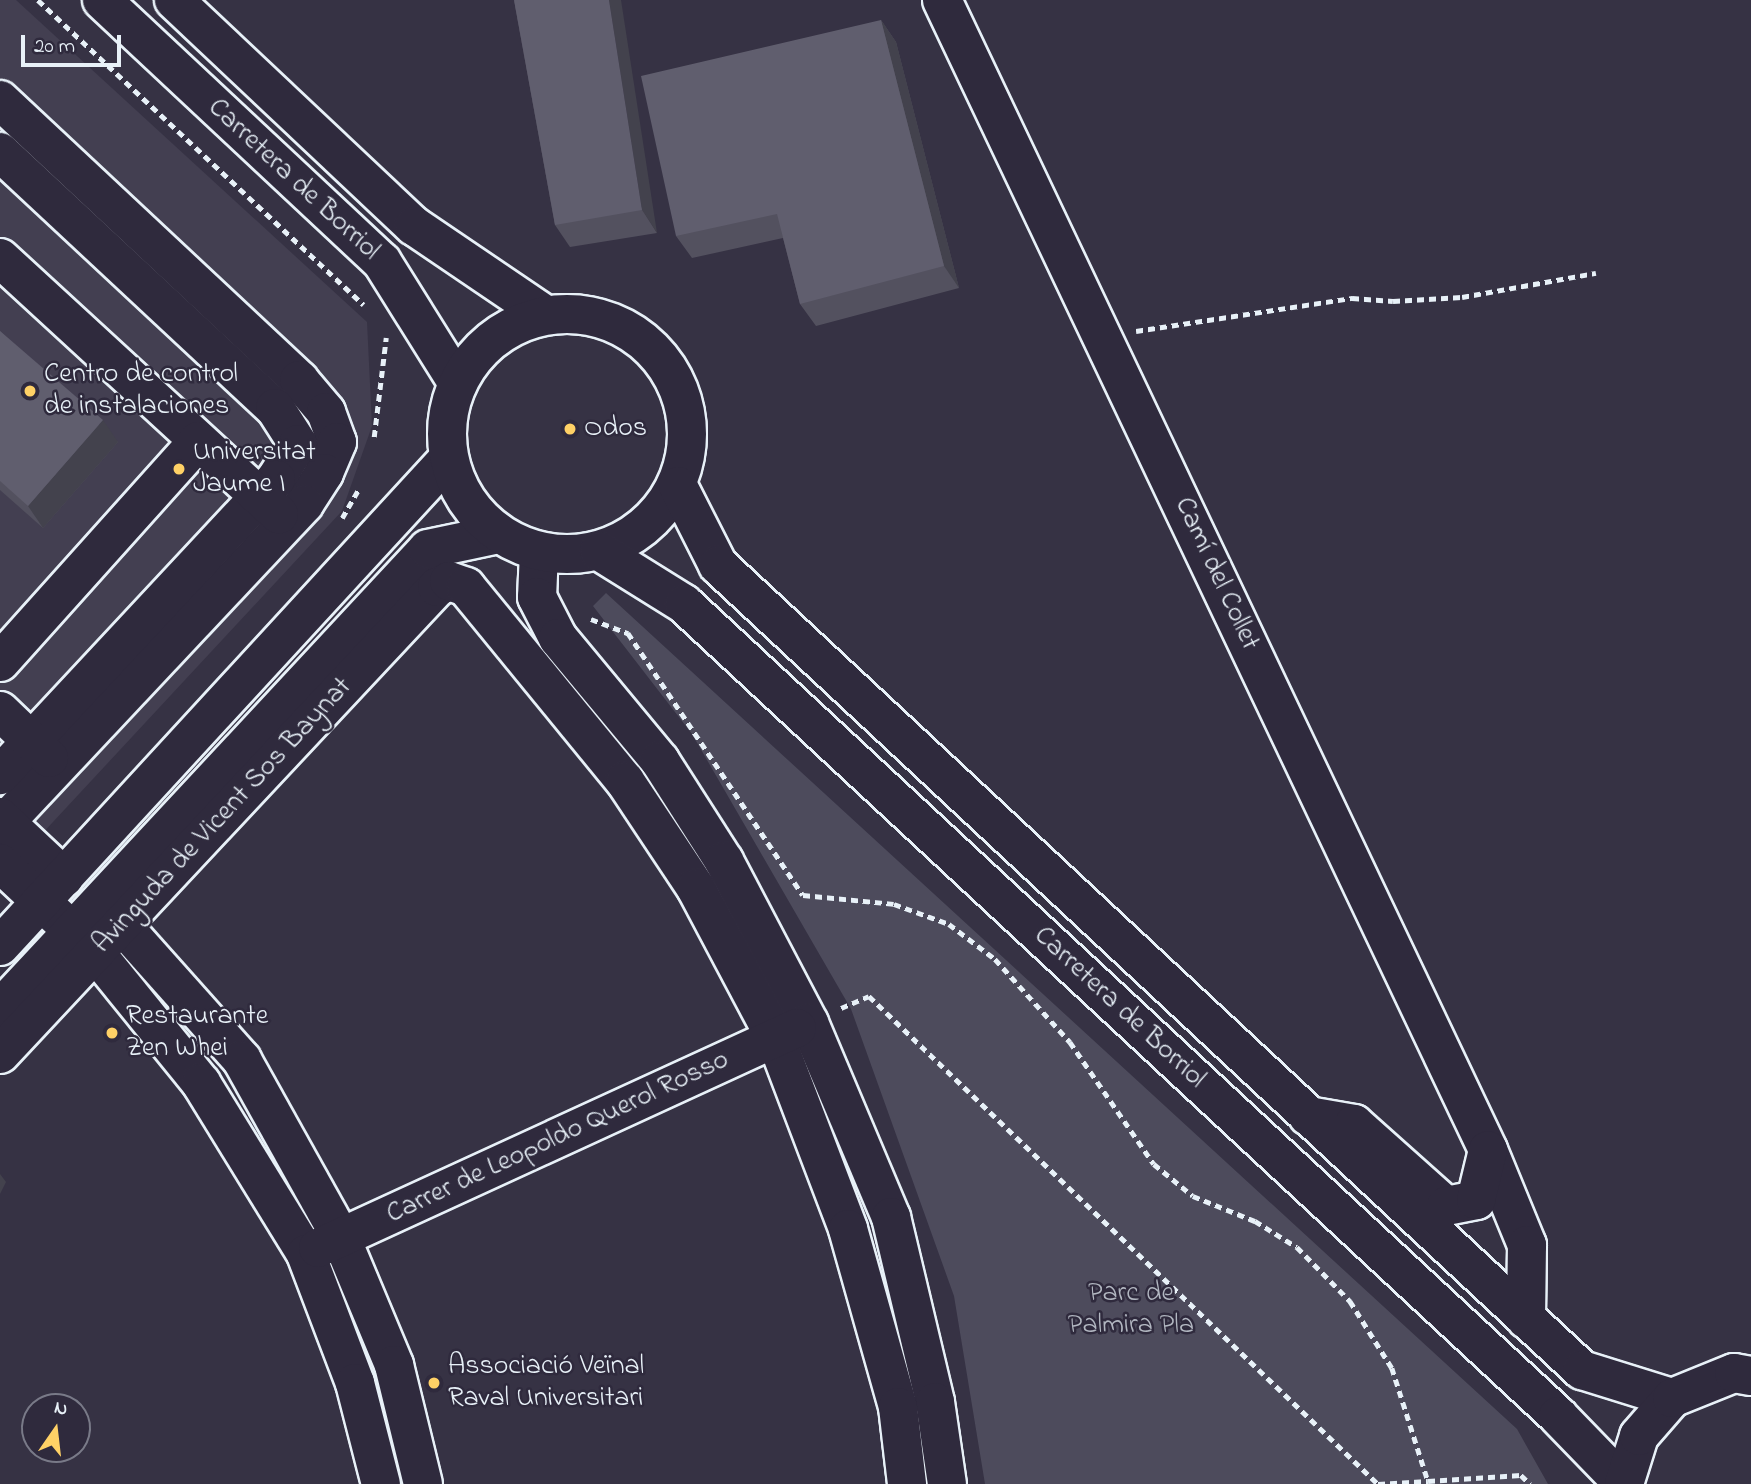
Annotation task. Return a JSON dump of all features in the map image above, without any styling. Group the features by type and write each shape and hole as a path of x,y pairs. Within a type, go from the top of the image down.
{"street":[{"name":"Carretera de Borriol","path":"102,0 382,262 457,382"},
{"name":"Carretera de Borriol","path":"174,0 414,226 544,314"},
{"name":"Camí del Collet","path":"942,0 1488,1150 1527,1245 1526,1319"},
{"path":"0,100 299,380 326,412 337,442 324,473 273,510 45,754 2,822 52,889"},
{"path":"0,152 275,408 298,444 273,510"},
{"path":"0,258 273,510"},
{"path":"544,314 610,320 664,360 689,421 678,486 646,528 599,551 539,552 499,534 466,501 448,459 447,419 457,382 492,338 544,314"},
{"path":"0,662 198,441"},
{"path":"0,946 360,558 448,459"},
{"name":"Carretera de Borriol","path":"678,486 718,565 1526,1319 1582,1370 1672,1398"},
{"name":"Avinguda de Vicent Sos Baynat","path":"0,1054 84,941 428,550 499,534"},
{"name":"Carretera de Borriol","path":"599,551 684,604 1558,1416 1624,1484"},
{"path":"539,552 537,597 558,638 660,761 724,861 792,1031 898,1406 907,1484"},
{"name":"Avinguda de Vicent Sos Baynat","path":"111,912 437,587 449,581 466,587 625,781 792,1031"},
{"path":"0,711 45,754"},
{"path":"0,775 45,754"},
{"path":"0,863 52,889"},
{"name":"Avinguda de Vicent Sos Baynat","path":"52,889 84,941"},
{"path":"111,912 242,1060 341,1238 394,1365 423,1484"},
{"path":"84,941 201,1083 306,1254 355,1383 381,1484"},
{"name":"Avinguda de Vicent Sos Baynat","path":"0,1009 84,941"},
{"path":"792,1031 891,1217 935,1402 947,1484"},
{"name":"Carrer de Leopoldo Querol Rosso","path":"306,1254 792,1031"},
{"path":"1308,1115 1354,1125 1446,1206 1476,1200 1488,1150"},
{"path":"1624,1484 1639,1436 1672,1398 1734,1373 1751,1376"}],"path":[{"path":"38,0 371,312"},
{"path":"1106,341 1140,330 1323,301 1462,297 1596,273"},
{"path":"372,444 380,418 387,339 381,330"},
{"path":"360,483 332,533 360,558"},
{"path":"558,638 588,618 628,633 803,895 894,904 949,924 995,959 1070,1042 1153,1164 1193,1196 1255,1221 1297,1247 1350,1301 1392,1368 1428,1481"},
{"path":"792,1031 869,996 1377,1484 1521,1475 1530,1484"}],"shaded area":[{"name":"Universitat Jaume I","path":"0,0 16,0 367,322 372,426 342,511 0,879"}],"green space":[{"name":"Parc de Palmira Pla","path":"606,593 1517,1429 1548,1484 985,1484 954,1296 851,1009 692,734 593,606"}],"building":[{"path":"514,0 609,0 642,210 555,225"},
{"path":"881,20 944,266 800,304 777,214 676,236 641,76"},
{"name":"Centro de control de instalaciones","path":"0,331 103,420 28,506 0,481"}],"place":[{"name":"Centro de control de instalaciones","path":"30,391"},
{"name":"Odos","path":"570,429"},
{"name":"Universitat Jaume I","path":"179,469"},
{"name":"Restaurante Zen Whei","path":"112,1033"},
{"name":"Associació Veïnal Raval Universitari","path":"434,1383"}]}
